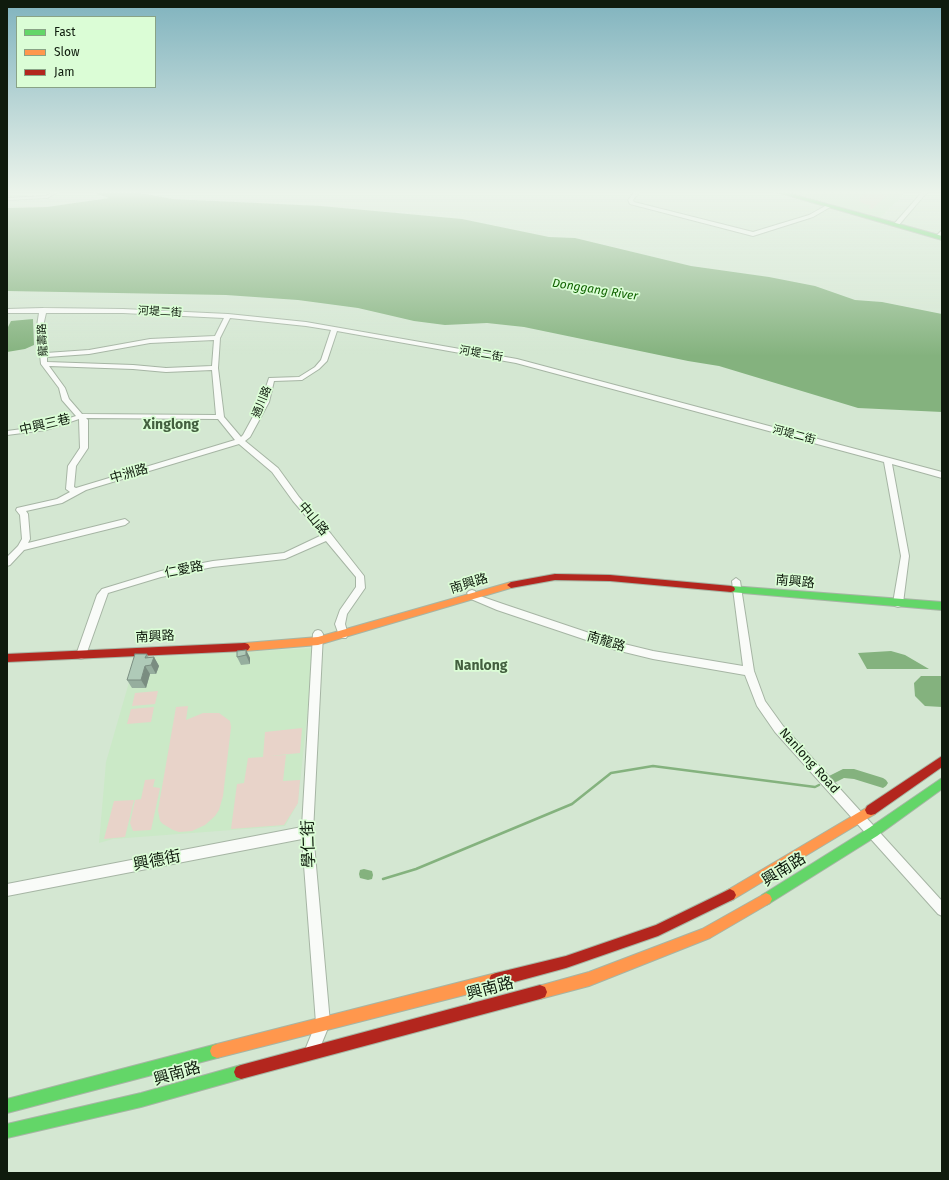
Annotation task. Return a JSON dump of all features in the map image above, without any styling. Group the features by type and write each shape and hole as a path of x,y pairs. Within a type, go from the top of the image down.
{"main road":[{"name":"南興路","path":"7,658 256,639 318,637 342,632 473,594 514,578 548,571 575,570 899,599 942,606"},
{"name":"南興路","path":"899,599 942,598"},
{"name":"南興路","path":"7,653 82,652"},
{"name":"興南路","path":"7,1106 323,1023 566,962 658,930 730,895 859,818 942,761"},
{"name":"興南路","path":"7,1131 141,1100 311,1052 589,979 667,950 706,934 873,832 942,783"}],"street":[{"name":"龍壽路","path":"43,310 40,326 44,364 62,388 66,400 82,416"},
{"name":"河堤二街","path":"7,311 122,311 228,316 306,324 335,329 517,361 942,475"},
{"path":"77,491 70,489 72,466 84,448 84,420 82,416 220,417 215,368 217,338 219,331 228,316"},
{"name":"通川路","path":"240,441 246,437 265,402 271,379 300,379 317,368 324,361 335,329"},
{"path":"42,356 89,352 150,341 217,338"},
{"path":"44,364 133,367 166,370 215,368"},
{"name":"中興三巷","path":"7,433 46,428 82,416"},
{"name":"中山路","path":"220,417 240,441 275,470 296,499 360,576 361,588 343,613 340,624 342,632"},
{"name":"中洲路","path":"21,548 26,539 24,514 20,510 59,501 84,488 240,441"},
{"path":"887,460 905,556 899,599"},
{"path":"7,563 21,548 125,522"},
{"name":"仁愛路","path":"82,652 102,595 105,591 168,572 213,564 285,556 328,536"},
{"name":"Nanlong Road","path":"736,585 749,671 761,703 779,728 942,910"},
{"name":"南龍路","path":"473,594 543,622 616,646 653,655 749,671"},
{"name":"學仁街","path":"311,1052 323,1023 307,832 318,637"},
{"name":"興德街","path":"7,890 307,832"}],"shaded area":[{"path":"314,648 298,803 285,826 113,839 99,843 106,762 136,658"},
{"path":"158,691 155,704 132,706 135,693"},
{"path":"188,706 186,720 203,713 219,713 230,721 231,727 223,796 219,810 205,825 192,831 179,832 173,830 160,821 158,810 176,707"},
{"path":"154,707 151,722 127,724 131,709"},
{"path":"302,728 300,753 269,756 286,755 283,781 300,780 298,803 284,825 231,829 237,784 244,783 248,758 263,757 265,732"},
{"path":"155,779 153,787 160,788 151,830 133,831 130,823 135,800 141,799 145,780"},
{"path":"134,800 125,837 104,839 114,801"}],"water":[{"name":"Donggang River","path":"7,246 608,246 691,266 769,277 815,286 855,300 882,302 942,314 942,412 858,408 719,366 524,327 487,323 445,325 414,321 358,308 298,300 226,295 7,291"},
{"path":"33,319 34,345 25,349 7,352 7,329 11,321"},
{"path":"891,651 905,655 929,669 867,669 858,653"},
{"path":"921,676 942,676 942,707 925,706 915,696 914,683"}],"building":[{"path":"246,650 246,655 237,657 237,651"},
{"path":"135,654 147,654 145,658 154,657 151,665 145,666 141,680 127,680"}],"waterway":[{"path":"383,879 416,869 572,804 611,773 653,766 815,787 819,785"},
{"path":"832,779 843,773 854,774 883,783"},
{"path":"364,874 368,875"}],"traffic: fast":[{"path":"731,589 942,606"},
{"path":"766,899 873,832 942,783"},
{"path":"7,1106 217,1051"},
{"path":"7,1131 141,1100 241,1072"}],"traffic: slow":[{"path":"245,647 318,641 511,585"},
{"path":"730,895 871,810"},
{"path":"540,992 589,979 706,934 766,899"},
{"path":"217,1051 496,980"}],"traffic: jam":[{"path":"511,585 555,577 610,578 731,589"},
{"path":"7,658 245,647"},
{"path":"871,810 942,761"},
{"path":"496,980 566,962 658,930 730,895"},
{"path":"241,1072 540,992"}],"district":[{"name":"Xinglong","path":"171,425"},
{"name":"Nanlong","path":"481,666"}]}
